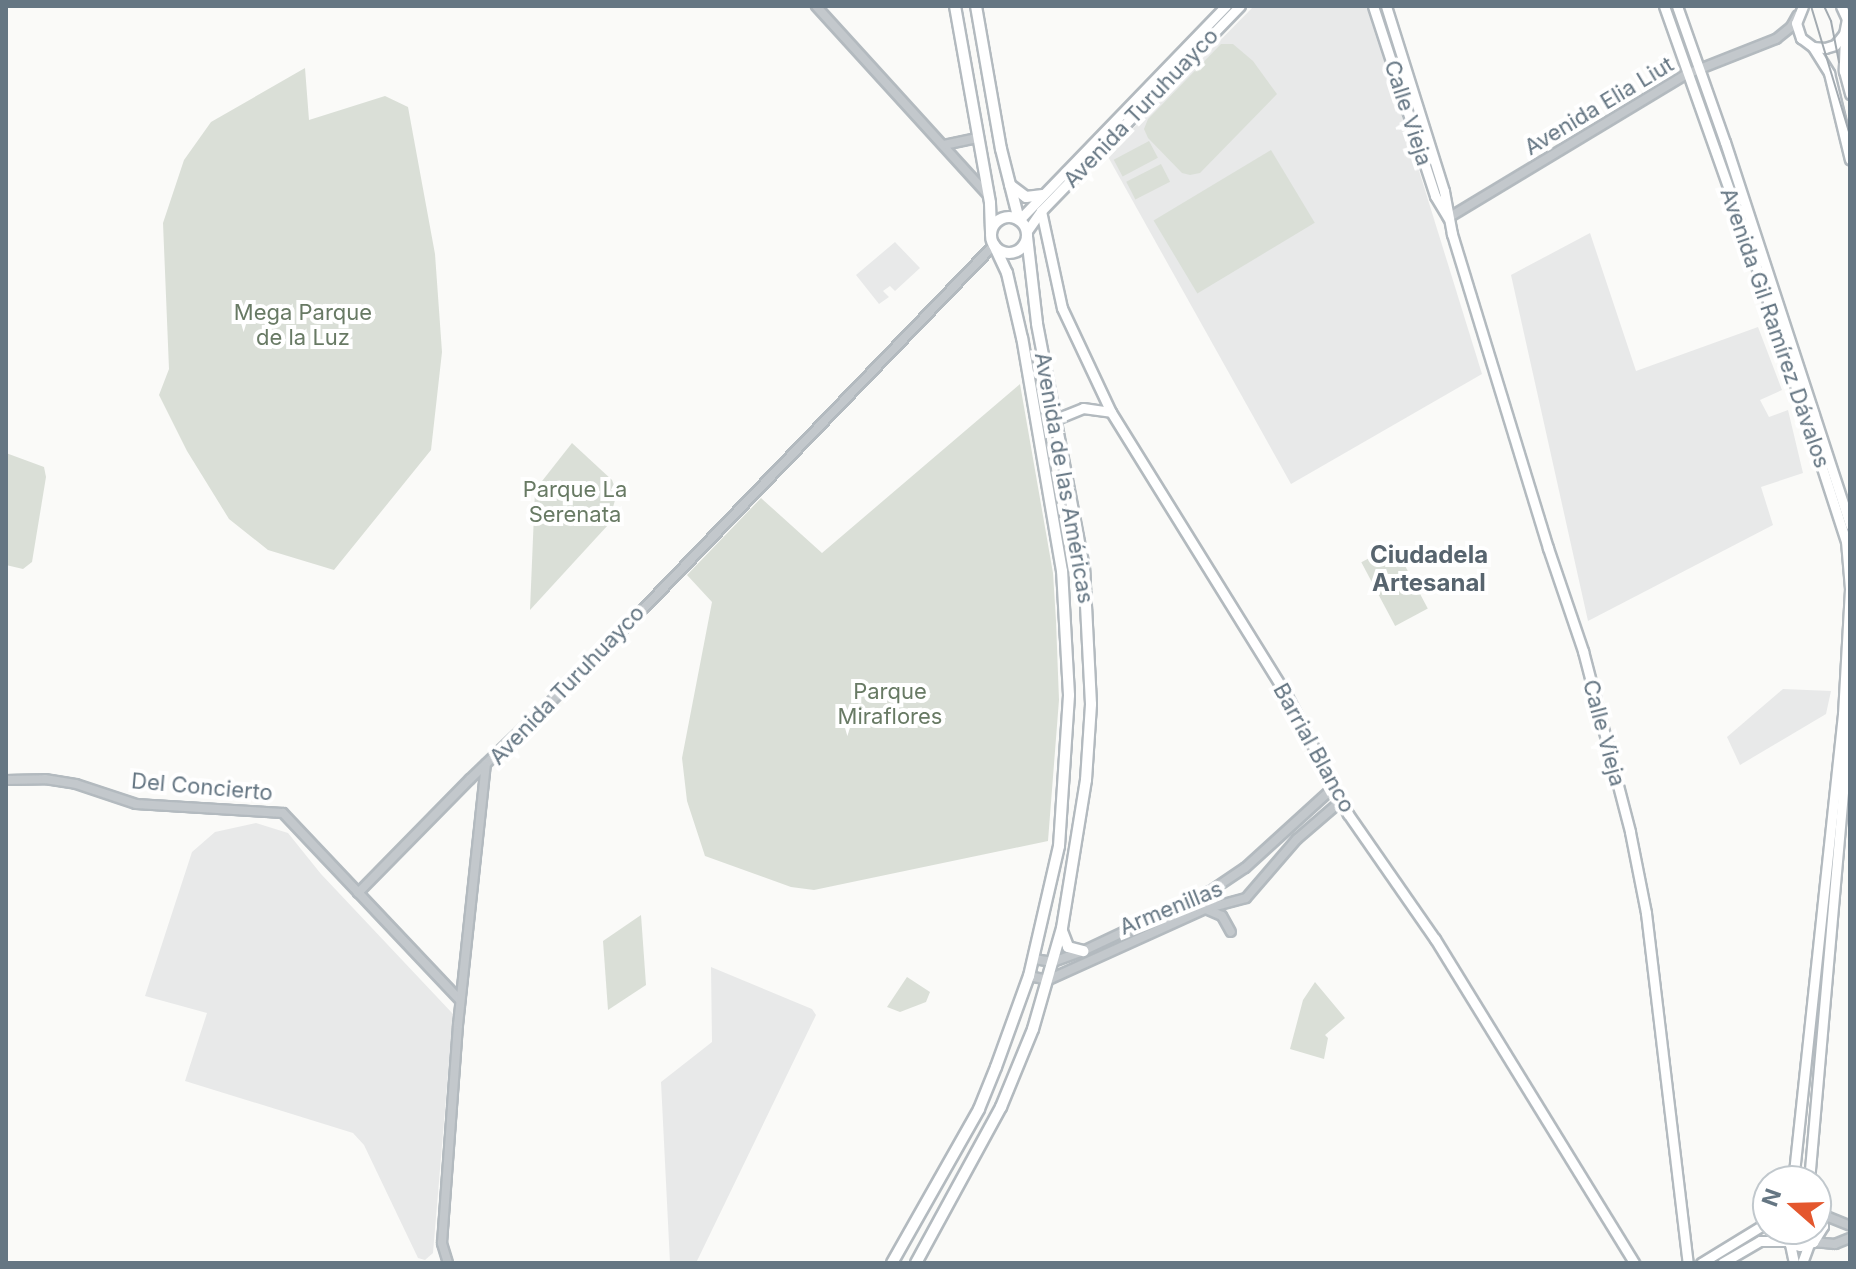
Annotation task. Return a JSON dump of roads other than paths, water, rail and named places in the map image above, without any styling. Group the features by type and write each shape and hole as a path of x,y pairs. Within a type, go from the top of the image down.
{"main road":[{"path":"955,6 989,196 994,245 1000,251 1014,252 1024,244 1027,234 1019,220 1008,183 976,6"},
{"name":"Avenida Turuhuayco","path":"1019,220 1226,6"},
{"name":"Avenida Turuhuayco","path":"1027,234 1041,211 1240,6"},
{"name":"Calle Vieja","path":"1373,6 1435,196 1448,218"},
{"name":"Calle Vieja","path":"1386,6 1444,191 1448,218 1547,544 1575,625 1630,832 1646,913 1688,1263"},
{"name":"Avenida Gil Ramírez Dávalos","path":"1664,6 1763,285 1846,541 1850,589 1845,761 1795,1165"},
{"name":"Avenida Gil Ramírez Dávalos","path":"1677,6 1850,525"},
{"path":"1841,6 1847,27 1844,71 1850,94"},
{"path":"1800,9 1797,31 1829,73 1850,160"},
{"path":"1810,45 1835,45 1847,27"},
{"path":"1008,183 1026,197 1043,195"},
{"name":"Barrial Blanco","path":"1041,211 1062,308 1111,412 1286,694 1341,801 1435,939 1634,1263"},
{"path":"991,232 995,223 1004,217 1019,220"},
{"name":"Avenida de las Américas","path":"916,1263 1001,1107 1048,980 1078,847 1091,704 1084,568 1037,323 1027,234"},
{"name":"Avenida de las Américas","path":"892,1263 979,1109 1029,976 1059,846 1069,695 1062,571 1007,273 994,245"},
{"path":"1056,419 1083,408 1111,412"},
{"name":"Avenida Gil Ramírez Dávalos","path":"1810,1165 1850,712"},
{"path":"1062,928 1068,947 1083,951"},
{"path":"1701,1263 1752,1232"},
{"path":"1722,1263 1753,1245"}],"street":[{"path":"816,6 989,196"},
{"name":"Avenida Elia Liut","path":"1776,39 1791,27 1800,9"},
{"name":"Avenida Elia Liut","path":"1448,218 1687,74 1776,39 1790,38 1810,45"},
{"path":"944,145 978,138"},
{"name":"Avenida Turuhuayco","path":"448,1263 442,1243 460,1000 486,763 596,658 994,245"},
{"path":"358,893 486,763"},
{"name":"Del Concierto","path":"6,780 66,782 136,804 283,813 460,1000"},
{"name":"Armenillas","path":"1034,959 1053,962 1083,951 1212,890 1245,868 1334,787"},
{"name":"Armenillas","path":"1048,980 1205,909 1246,898 1297,839 1341,801"},
{"path":"1205,909 1222,916 1231,932"},
{"path":"1029,976 1048,980"},
{"path":"1832,1217 1850,1226"}],"tram line":[{"path":"1811,6 1850,135"},
{"path":"1824,6 1831,21 1839,62"}],"district":[{"name":"Ciudadela Artesanal","path":"1429,569"}],"park label":[{"name":"Mega Parque de la Luz","path":"303,324"},
{"name":"Parque La Serenata","path":"575,502"},
{"name":"Parque Miraflores","path":"890,704"}]}
